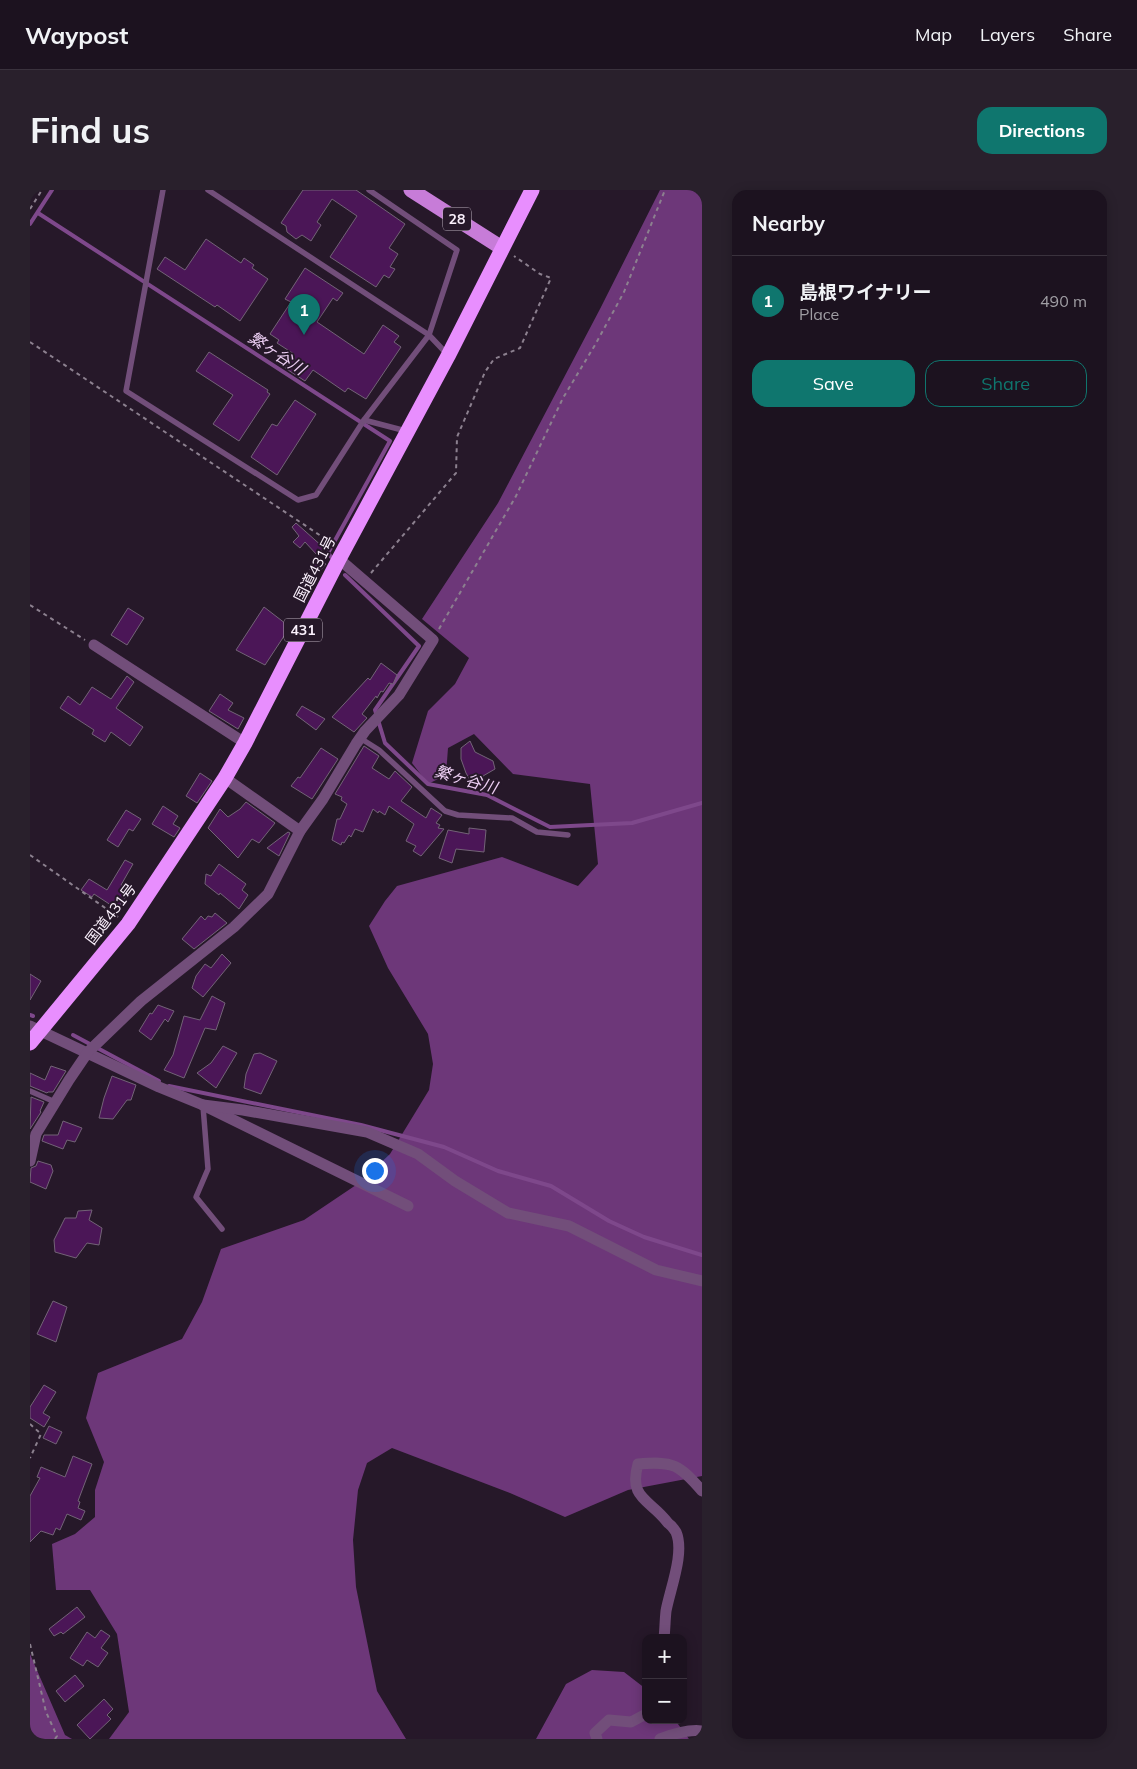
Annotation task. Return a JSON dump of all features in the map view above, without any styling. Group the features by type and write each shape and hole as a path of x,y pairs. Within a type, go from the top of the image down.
{"highway":[{"name":"国道431号","path":"33,1033 128,924 225,778 245,743 341,555 448,356 532,190"}],"main road":[{"name":"28","path":"412,190 502,248"}],"street":[{"path":"30,1161 36,1134 88,1052 141,1001 234,927 268,894 300,831 323,799 360,738 399,695 433,640 364,581 341,555"},
{"path":"94,646 245,743"},
{"path":"225,778 300,831"},
{"path":"33,1033 88,1052 159,1088 204,1105 408,1206"},
{"path":"204,1105 367,1132 418,1154 455,1181 508,1213 569,1226 656,1270 702,1281"},
{"path":"664,1634 666,1612 678,1558 678,1540 676,1532 659,1511 639,1495 634,1478 638,1464 658,1462 673,1464 690,1477 702,1491"},
{"path":"597,1739 595,1733 609,1720 631,1722 642,1716"},
{"path":"660,1739 676,1733 695,1730 702,1731"}],"lane":[{"path":"163,190 126,391 298,500 316,495 364,420 430,335 457,250 370,190"},
{"path":"208,190 430,335 448,356"},
{"path":"364,420 408,432"},
{"path":"360,738 379,750 445,810 458,815 512,818 537,832 568,835"},
{"path":"30,1091 56,1102"},
{"path":"204,1105 208,1170 196,1197 222,1229"}],"path":[{"path":"30,210 42,190"},
{"path":"433,640 516,496 563,398 624,292 665,190"},
{"path":"364,581 456,473 456,437 485,372 494,358 520,348 551,278 540,274 502,248"},
{"path":"30,342 341,555"},
{"path":"30,605 94,646"},
{"path":"30,855 128,924"},
{"path":"30,1424 41,1434 30,1458"},
{"path":"30,1644 46,1712 57,1736 55,1739"}],"shaded area":[{"path":"660,190 702,190 702,1476 628,1490 565,1517 510,1493 392,1448 367,1463 358,1490 353,1540 356,1587 377,1691 406,1739 109,1739 129,1712 117,1634 90,1590 56,1590 52,1544 75,1534 95,1517 95,1490 104,1462 86,1418 98,1373 182,1339 202,1302 221,1249 304,1220 359,1183 390,1154 429,1090 433,1064 428,1034 388,968 369,926 397,886 502,857 578,886 598,864 590,784 513,774 474,734 448,748 446,775 428,784 412,763 428,711 455,684 469,658 422,619 498,503"},
{"path":"30,1654 65,1735 72,1739 30,1739"},
{"path":"592,1670 624,1672 642,1686 642,1724 678,1724 689,1739 536,1739 566,1684"}],"building":[{"path":"303,190 356,190 405,224 389,248 398,254 390,267 395,269 389,278 384,275 376,287 330,257 357,216 332,199 317,222 321,225 311,241 302,235 296,239 287,232 286,226 281,223"},
{"path":"206,239 241,263 244,258 254,265 252,268 268,279 240,321 157,269 165,257 185,270"},
{"path":"305,268 343,293 337,301 333,298 317,322 364,354 383,325 399,336 394,342 401,347 366,399 348,388 345,392 313,370 305,381 285,368 294,354 277,343 279,340 270,334 291,302 285,299"},
{"path":"209,352 268,390 267,392 270,394 239,441 213,424 233,395 196,371"},
{"path":"295,400 316,414 277,475 251,457 272,424 277,426"},
{"path":"296,523 324,548 317,555 305,542 300,548 293,542 299,536 292,527"},
{"path":"319,558 326,564 316,575 309,569"},
{"path":"264,607 290,627 265,665 236,650"},
{"path":"128,608 144,618 127,645 111,635"},
{"path":"381,663 397,675 393,684 389,683 362,714 367,718 354,732 332,717 368,678 370,680"},
{"path":"127,676 134,682 116,708 143,727 130,746 111,732 105,742 92,734 94,730 60,708 68,696 80,705 92,687 111,699"},
{"path":"220,694 233,703 228,710 244,718 238,729 209,711"},
{"path":"302,706 325,719 316,730 296,715"},
{"path":"470,741 475,752 493,761 495,769 483,776 485,785 474,787 461,759 461,748"},
{"path":"364,746 379,756 372,768 389,779 395,771 412,787 401,801 426,818 431,808 442,815 436,823 440,825 438,828 444,829 421,856 413,851 416,846 406,841 414,824 389,806 385,815 373,809 363,832 355,829 351,837 349,835 341,845 332,840 337,819 340,819 347,804 341,800 342,797 335,794"},
{"path":"321,748 338,759 312,799 291,786 298,777 300,778"},
{"path":"200,773 212,781 197,803 186,796"},
{"path":"246,802 275,823 259,843 252,839 238,858 208,828 220,809 228,817 240,809"},
{"path":"163,806 178,816 173,824 180,828 174,837 152,824"},
{"path":"126,810 141,819 133,831 129,829 118,847 107,840"},
{"path":"469,828 486,830 484,852 456,849 452,863 439,858 448,830 469,834"},
{"path":"288,832 290,833 279,856 267,848"},
{"path":"125,860 133,864 121,885 130,891 117,909 94,894 92,897 81,890 89,879 107,890"},
{"path":"219,864 246,884 242,890 248,895 239,909 220,893 219,895 205,884 206,874 211,876"},
{"path":"215,913 227,923 194,949 182,939 201,916 205,920 208,916 212,917"},
{"path":"222,954 231,963 203,997 192,988 196,976 205,964 211,968"},
{"path":"30,974 41,981 30,1000"},
{"path":"212,996 225,1003 216,1030 205,1028 184,1078 164,1070 173,1055 184,1016 200,1020"},
{"path":"158,1005 174,1011 168,1022 165,1019 151,1040 139,1031 150,1013 152,1014"},
{"path":"223,1046 237,1053 216,1088 197,1073 211,1063"},
{"path":"260,1053 277,1061 261,1094 244,1088 246,1074 254,1054"},
{"path":"51,1066 66,1071 53,1092 47,1093 30,1086 30,1073 45,1080"},
{"path":"112,1076 136,1085 131,1100 127,1100 113,1119 99,1118 104,1098"},
{"path":"31,1097 44,1102 41,1112 30,1129"},
{"path":"63,1121 82,1128 75,1142 67,1140 63,1149 42,1141 44,1135 58,1135"},
{"path":"38,1161 51,1165 53,1171 46,1189 30,1182 31,1168 36,1166"},
{"path":"92,1210 89,1220 102,1228 99,1245 87,1243 76,1258 55,1252 54,1240 65,1218 76,1218 78,1211"},
{"path":"53,1301 67,1307 56,1342 37,1334"},
{"path":"44,1385 56,1392 43,1413 50,1417 44,1427 30,1418 30,1407"},
{"path":"49,1426 62,1432 56,1444 43,1438"},
{"path":"73,1456 92,1464 78,1501 80,1502 78,1508 85,1511 81,1520 67,1514 60,1530 56,1528 53,1535 41,1531 30,1542 30,1496 40,1478 37,1477 41,1467 65,1477"},
{"path":"77,1607 85,1617 63,1634 61,1632 54,1636 49,1629"},
{"path":"101,1630 110,1636 101,1648 108,1653 98,1667 87,1660 83,1666 70,1658 87,1632 95,1638"},
{"path":"75,1675 84,1686 65,1702 56,1691"},
{"path":"104,1699 113,1709 107,1715 111,1719 90,1739 77,1725"}],"waterway":[{"path":"30,224 52,190"},
{"name":"繁ヶ谷川","path":"38,213 390,441 328,553 332,558"},
{"name":"繁ヶ谷川","path":"345,575 419,646 375,710 385,743 428,784 487,795 550,827 632,823 702,803"},
{"path":"73,1035 159,1081"},
{"path":"169,1086 361,1125 444,1147 498,1171 551,1186 609,1221 644,1237 702,1255"}],"place":[{"name":"島根ワイナリー","path":"304,335"}]}
